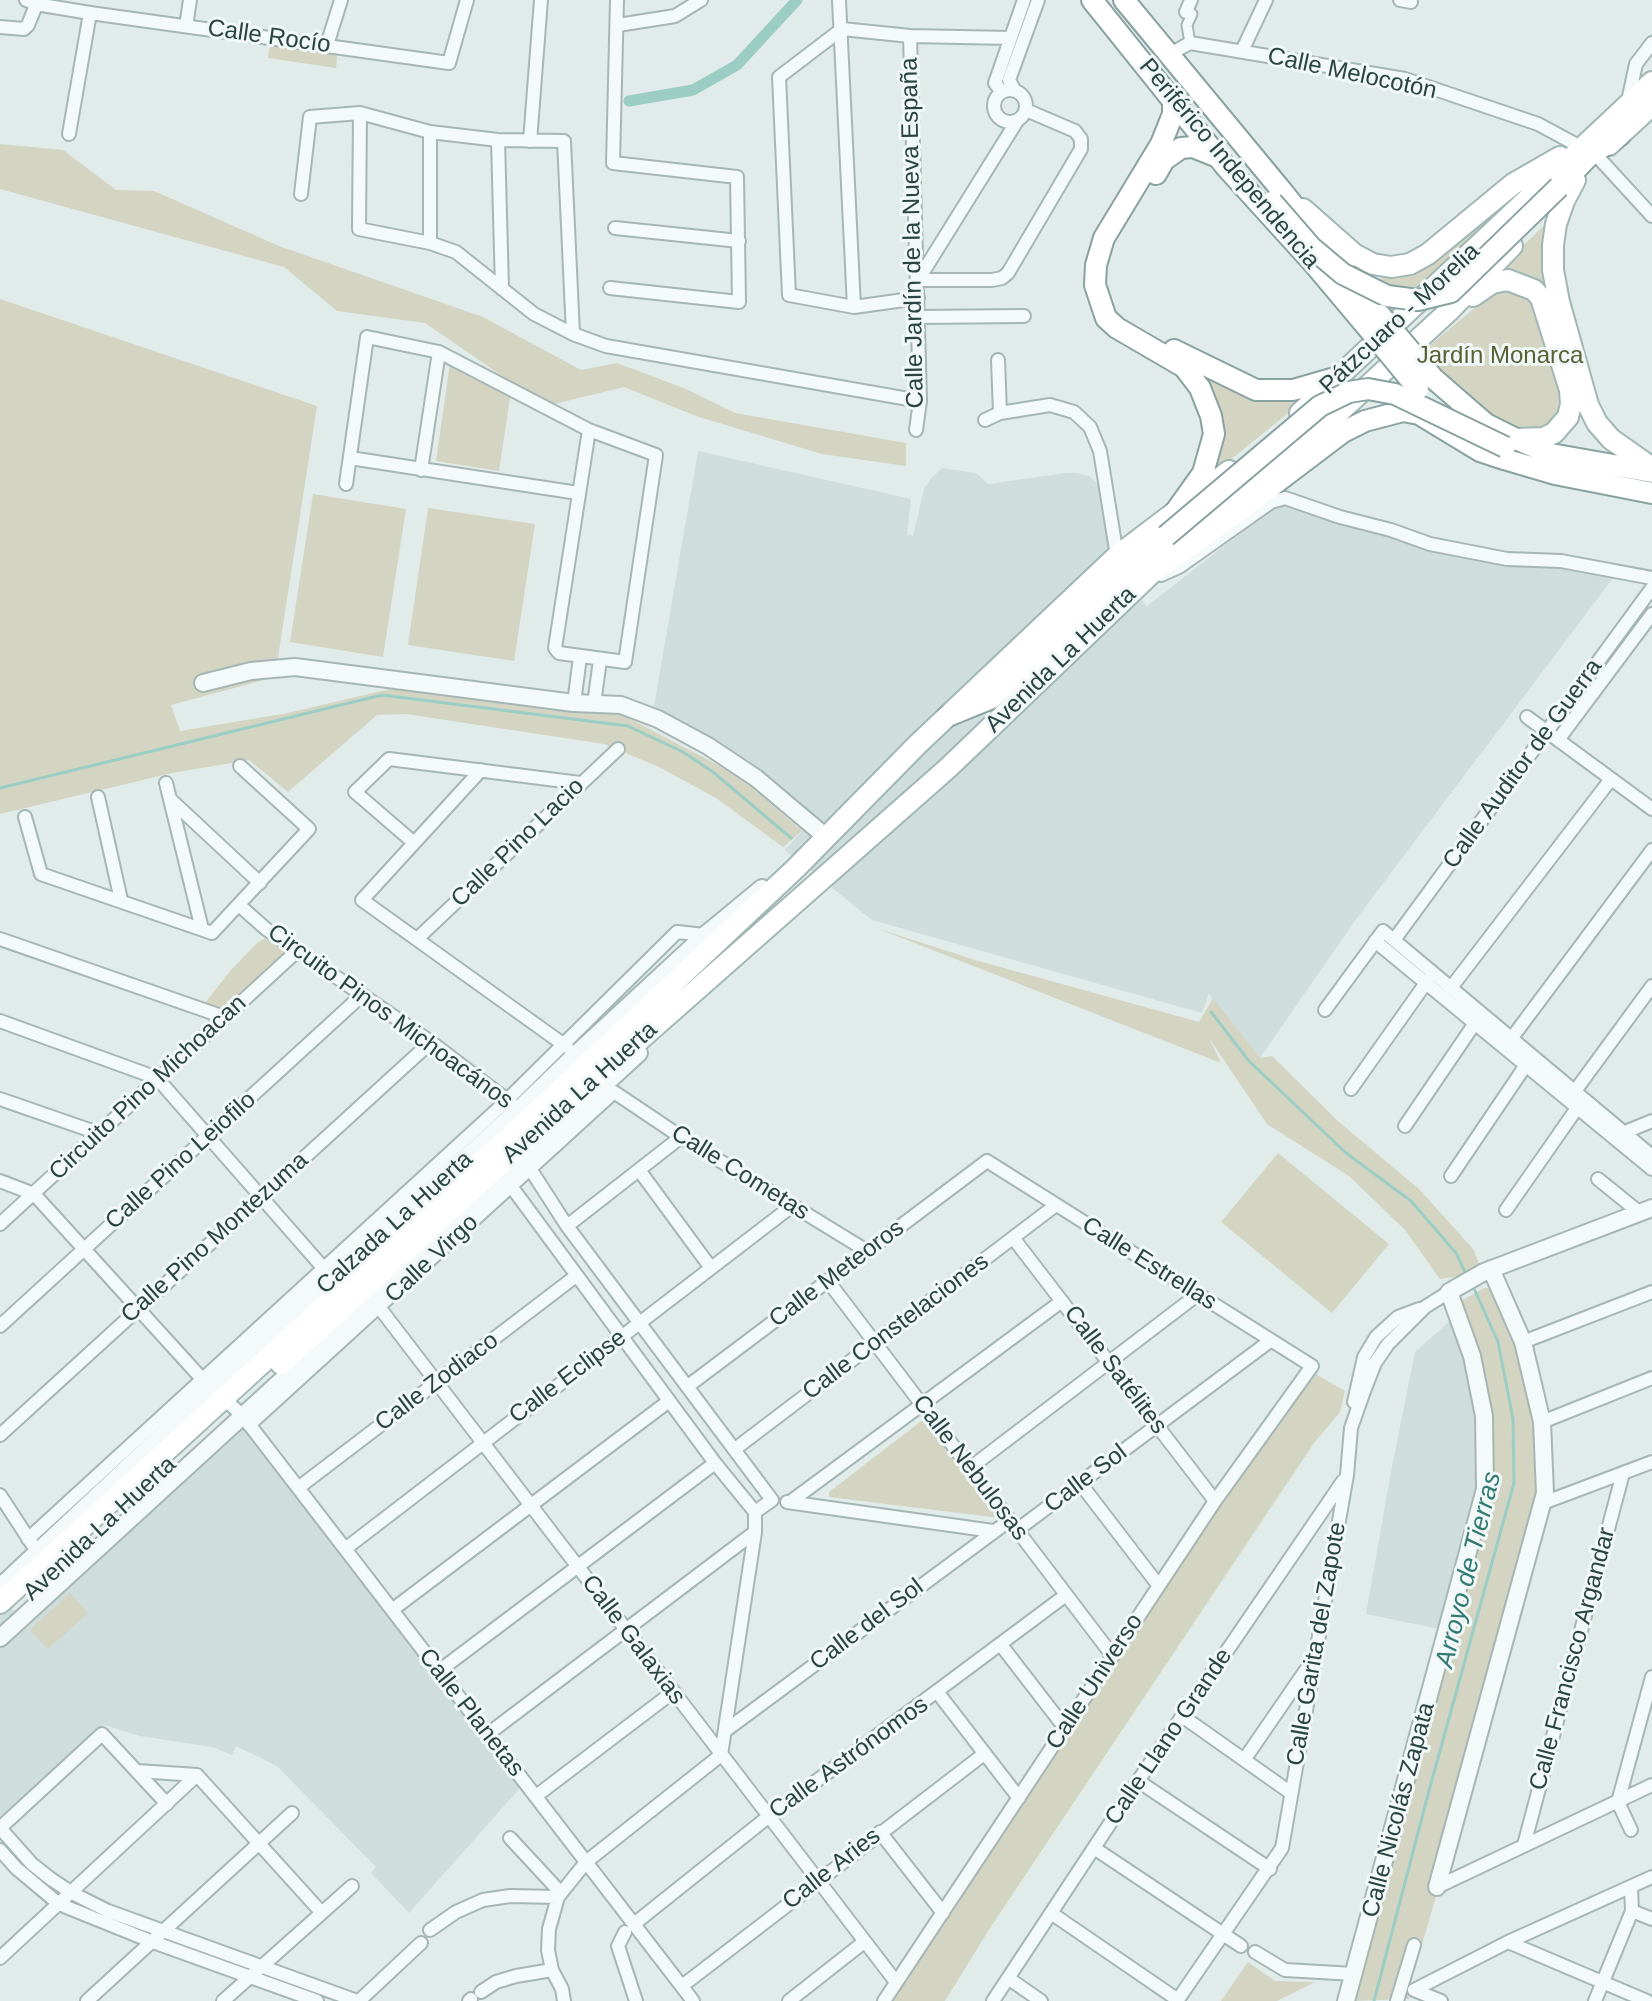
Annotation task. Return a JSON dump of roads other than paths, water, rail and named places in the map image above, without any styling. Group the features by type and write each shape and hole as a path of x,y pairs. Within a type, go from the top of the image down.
{"main road":[{"name":"Periférico Independencia","path":"1092,0 1218,157 1374,321"},
{"name":"Periférico Independencia","path":"1125,0 1374,321"},
{"path":"1109,21 1137,41 1156,60 1277,196 1312,248 1343,274 1387,296 1419,300 1451,292 1597,156 1612,131"},
{"name":"Pátzcuaro - Morelia","path":"1136,542 1288,425 1612,131 1627,106 1652,82"},
{"path":"1173,102 1173,114 1161,144 1104,238 1096,265 1095,285 1106,318 1117,328 1184,367 1200,388 1211,416 1214,434 1203,473 1173,515"},
{"path":"1277,196 1354,254 1373,264 1391,267 1410,264 1428,254 1513,184 1577,145 1612,131 1652,105"},
{"path":"1160,567 1203,524 1333,418 1449,311 1612,131"},
{"path":"1218,157 1193,147 1181,148 1164,160 1112,253 1107,275 1108,291 1114,306 1125,319 1170,347 1256,390 1293,390 1338,377"},
{"path":"1567,184 1556,224 1553,270 1588,405 1597,423 1611,439 1652,470"},
{"path":"1160,567 1343,432 1374,418 1403,411 1419,414 1480,451 1508,448 1554,433 1568,417 1570,390 1541,298 1522,284 1508,280 1492,283 1449,311"},
{"path":"1374,321 1426,383 1486,424 1508,448 1547,461 1652,483"},
{"path":"948,716 992,698 1166,536 1320,406 1349,392 1372,389 1395,394 1555,474 1652,493"},
{"path":"1508,448 1652,470"},
{"name":"Avenida La Huerta","path":"0,1603 37,1551 227,1402 372,1297 510,1154 525,1113 796,868 948,716 1117,556 1136,542"},
{"name":"Avenida La Huerta","path":"525,1113 778,916 948,768 1160,567"},
{"name":"Avenida La Huerta","path":"0,1620 227,1402 333,1278 510,1154"}],"street":[{"path":"186,26 190,0"},
{"path":"327,45 341,0"},
{"name":"Calle Rocío","path":"34,1 90,13 449,63 467,0"},
{"path":"530,141 541,0"},
{"path":"610,288 739,302 737,177 613,163 617,0"},
{"path":"618,25 675,16 701,0"},
{"path":"839,0 854,307"},
{"path":"1008,91 1024,0"},
{"path":"1026,110 1023,96 995,83 1011,38 1038,0"},
{"path":"1109,21 1125,0"},
{"path":"1242,51 1266,0"},
{"path":"0,27 24,29 34,1"},
{"path":"1168,55 1190,43 1187,25 1192,14 1188,6"},
{"path":"69,134 90,13"},
{"path":"918,298 854,307 789,295 779,77 842,29 910,36 1011,38"},
{"name":"Calle Jardín de la Nueva España","path":"910,36 920,401 916,430"},
{"name":"Calle Melocotón","path":"1190,43 1405,79 1538,124 1577,145"},
{"path":"1627,106 1636,64 1652,43"},
{"path":"1008,91 995,100 995,111 1001,120 1017,121"},
{"path":"918,280 992,280 1008,273 1081,149 1081,139 1075,131 1026,110"},
{"path":"918,280 1026,110"},
{"path":"301,194 310,117 360,113 430,132 498,140 564,141 573,334"},
{"path":"360,113 359,229 430,243 456,252 534,314 573,334 606,346 920,401"},
{"path":"1652,116 1616,149 1597,156 1652,216"},
{"path":"430,132 430,243"},
{"path":"498,140 502,289"},
{"path":"615,228 739,241"},
{"path":"918,317 1024,316"},
{"path":"346,484 367,337 439,352 589,430 656,455 628,659 622,663 556,651 589,430"},
{"path":"421,470 439,352"},
{"path":"998,360 1000,413"},
{"path":"985,420 1000,413 1050,405 1074,412 1090,427 1100,451 1117,556"},
{"path":"350,458 578,493"},
{"path":"1142,584 1179,567 1271,502 1285,498 1430,544 1507,559 1561,561 1652,578"},
{"name":"Calle Auditor de Guerra","path":"1394,940 1652,588"},
{"name":"Calle Auditor de Guerra","path":"1558,740 1652,614"},
{"path":"574,703 580,657"},
{"path":"594,704 600,660"},
{"path":"203,683 251,671 295,667 574,703 621,705 658,719 708,746 756,778 826,837"},
{"path":"1527,717 1652,809"},
{"name":"Calle Pino Lacio","path":"418,938 618,749"},
{"path":"413,842 355,792 389,759 580,783"},
{"path":"25,817 41,874 212,933 309,829 240,766"},
{"path":"481,770 362,900 569,1050"},
{"path":"1450,989 1611,779"},
{"path":"166,783 202,929"},
{"path":"98,797 121,900"},
{"path":"171,800 260,883"},
{"path":"1511,1039 1652,850"},
{"name":"Calzada La Huerta","path":"0,1638 227,1402 333,1278 525,1113 569,1050 773,879 796,868"},
{"name":"Circuito Pinos Michoacános","path":"239,905 266,929 431,1042 525,1113"},
{"path":"510,1154 761,941 778,916"},
{"path":"1325,1010 1383,931 1429,979 1450,989 1477,1019 1511,1039 1528,1061"},
{"path":"0,939 224,1017"},
{"path":"1375,941 1429,979 1528,1061 1625,1132 1652,1156"},
{"name":"Circuito Pino Michoacan","path":"0,1224 297,951"},
{"path":"1351,1089 1429,979"},
{"path":"1506,1210 1650,994"},
{"name":"Calle Pino Leiofilo","path":"0,1326 361,996"},
{"path":"1405,1126 1477,1019"},
{"path":"0,1021 157,1078 333,1278"},
{"name":"Calle Pino Montezuma","path":"0,1435 431,1042"},
{"path":"1451,1176 1528,1061"},
{"name":"Calle Cometas","path":"510,1154 614,1092 681,1137 867,1251"},
{"path":"0,1099 98,1133"},
{"path":"1579,1100 1652,1169"},
{"path":"1625,1132 1652,1121"},
{"path":"567,1226 681,1137"},
{"path":"510,1154 772,1500"},
{"path":"510,1154 576,1276 755,1512 755,1532 721,1755 586,1862 560,1895 549,1929 548,1950 564,2001"},
{"name":"Calle Estrellas","path":"987,1161 1312,1366"},
{"name":"Calle Meteoros","path":"688,1386 987,1161"},
{"path":"639,1170 711,1268"},
{"path":"1598,1179 1646,1210"},
{"path":"0,1181 34,1194"},
{"name":"Calle Planetas","path":"34,1194 227,1402 298,1488 586,1862 629,1928 693,2001"},
{"name":"Calle Constelaciones","path":"735,1449 1056,1205"},
{"name":"Calle Eclipse","path":"345,1549 792,1206"},
{"path":"1452,1290 1487,1271 1646,1210"},
{"name":"Calle Satélites","path":"1014,1239 1215,1501"},
{"path":"1437,1887 1545,1493 1542,1422 1523,1342 1487,1271"},
{"name":"Calle Zodiaco","path":"298,1488 576,1276"},
{"name":"Calle Nebulosas","path":"828,1281 1112,1655"},
{"name":"Calle Garita del Zapote","path":"1178,2000 1282,1848 1347,1475 1356,1386 1370,1360 1376,1337 1398,1317 1425,1307 1452,1290"},
{"name":"Calle Nicolás Zapata","path":"1346,2001 1485,1489 1484,1416 1472,1356 1452,1290"},
{"path":"1523,1342 1652,1292"},
{"path":"970,1468 1197,1295"},
{"name":"Calle Galaxias","path":"372,1297 896,1982"},
{"path":"790,1502 1062,1301"},
{"name":"Calle Sol","path":"1013,1525 1080,1483 1270,1341"},
{"name":"Calle Universo","path":"884,2001 1215,1501 1312,1366"},
{"path":"1542,1422 1652,1378"},
{"path":"392,1610 669,1401"},
{"name":"Calzada La Huerta","path":"0,1587 37,1551 227,1402"},
{"path":"1543,1503 1652,1462"},
{"path":"439,1671 715,1463"},
{"name":"Calle Francisco Argandar","path":"1524,1845 1623,1473"},
{"name":"Calle Llano Grande","path":"993,2001 1138,1781 1347,1475"},
{"path":"1080,1483 1159,1586"},
{"path":"0,1495 37,1551"},
{"path":"755,1512 772,1500 993,1531"},
{"name":"Calle del Sol","path":"725,1731 993,1531 1013,1525"},
{"path":"488,1734 755,1532"},
{"name":"Calle Astrónomos","path":"629,1928 768,1817 1066,1595"},
{"path":"1001,1645 1065,1728"},
{"path":"1244,1760 1313,1659"},
{"path":"1631,1830 1618,1802 1652,1677"},
{"path":"536,1796 673,1692"},
{"path":"938,1693 1019,1798"},
{"path":"1182,1716 1291,1793"},
{"path":"167,1804 102,1734 0,1828 32,1864 72,1893 108,1911 358,2001 421,1943"},
{"name":"Calle Aries","path":"682,1986 984,1754"},
{"path":"137,1771 197,1775 321,1912"},
{"path":"0,1958 197,1775"},
{"path":"1138,1781 1270,1869"},
{"path":"1437,1887 1652,1785"},
{"path":"87,2001 292,1813"},
{"path":"880,1832 943,1913"},
{"path":"510,1838 560,1895"},
{"path":"1094,1848 1241,1946"},
{"path":"0,1850 16,1868 59,1904 153,1942 317,2001"},
{"path":"1441,2001 1414,1990 1508,1942 1652,1877"},
{"path":"223,2001 352,1886"},
{"path":"1595,2001 1632,1911 1631,1888"},
{"path":"430,1930 456,1912 483,1900 560,1895"},
{"path":"1632,1911 1652,1919"},
{"path":"1051,1913 1178,2000"},
{"path":"629,1928 618,1946 636,2001"},
{"path":"789,2001 864,1942"},
{"path":"1508,1942 1647,2001"},
{"path":"1397,2001 1414,1945"},
{"path":"1255,1952 1285,1970 1354,1974"},
{"path":"474,1997 496,1982 552,1970"},
{"path":"1008,1978 1041,2001"}],"waterway":[{"path":"629,101 693,90 737,65 797,0"},
{"path":"0,788 382,695 628,726 683,752 713,772 791,838"},
{"name":"Arroyo de Tierras","path":"1211,1012 1249,1061 1346,1153 1411,1201 1456,1253 1466,1274"},
{"name":"Arroyo de Tierras","path":"1374,2001 1514,1483 1513,1419 1498,1342 1472,1284"}],"park label":[{"name":"Jardín Monarca","path":"1500,356"}]}
